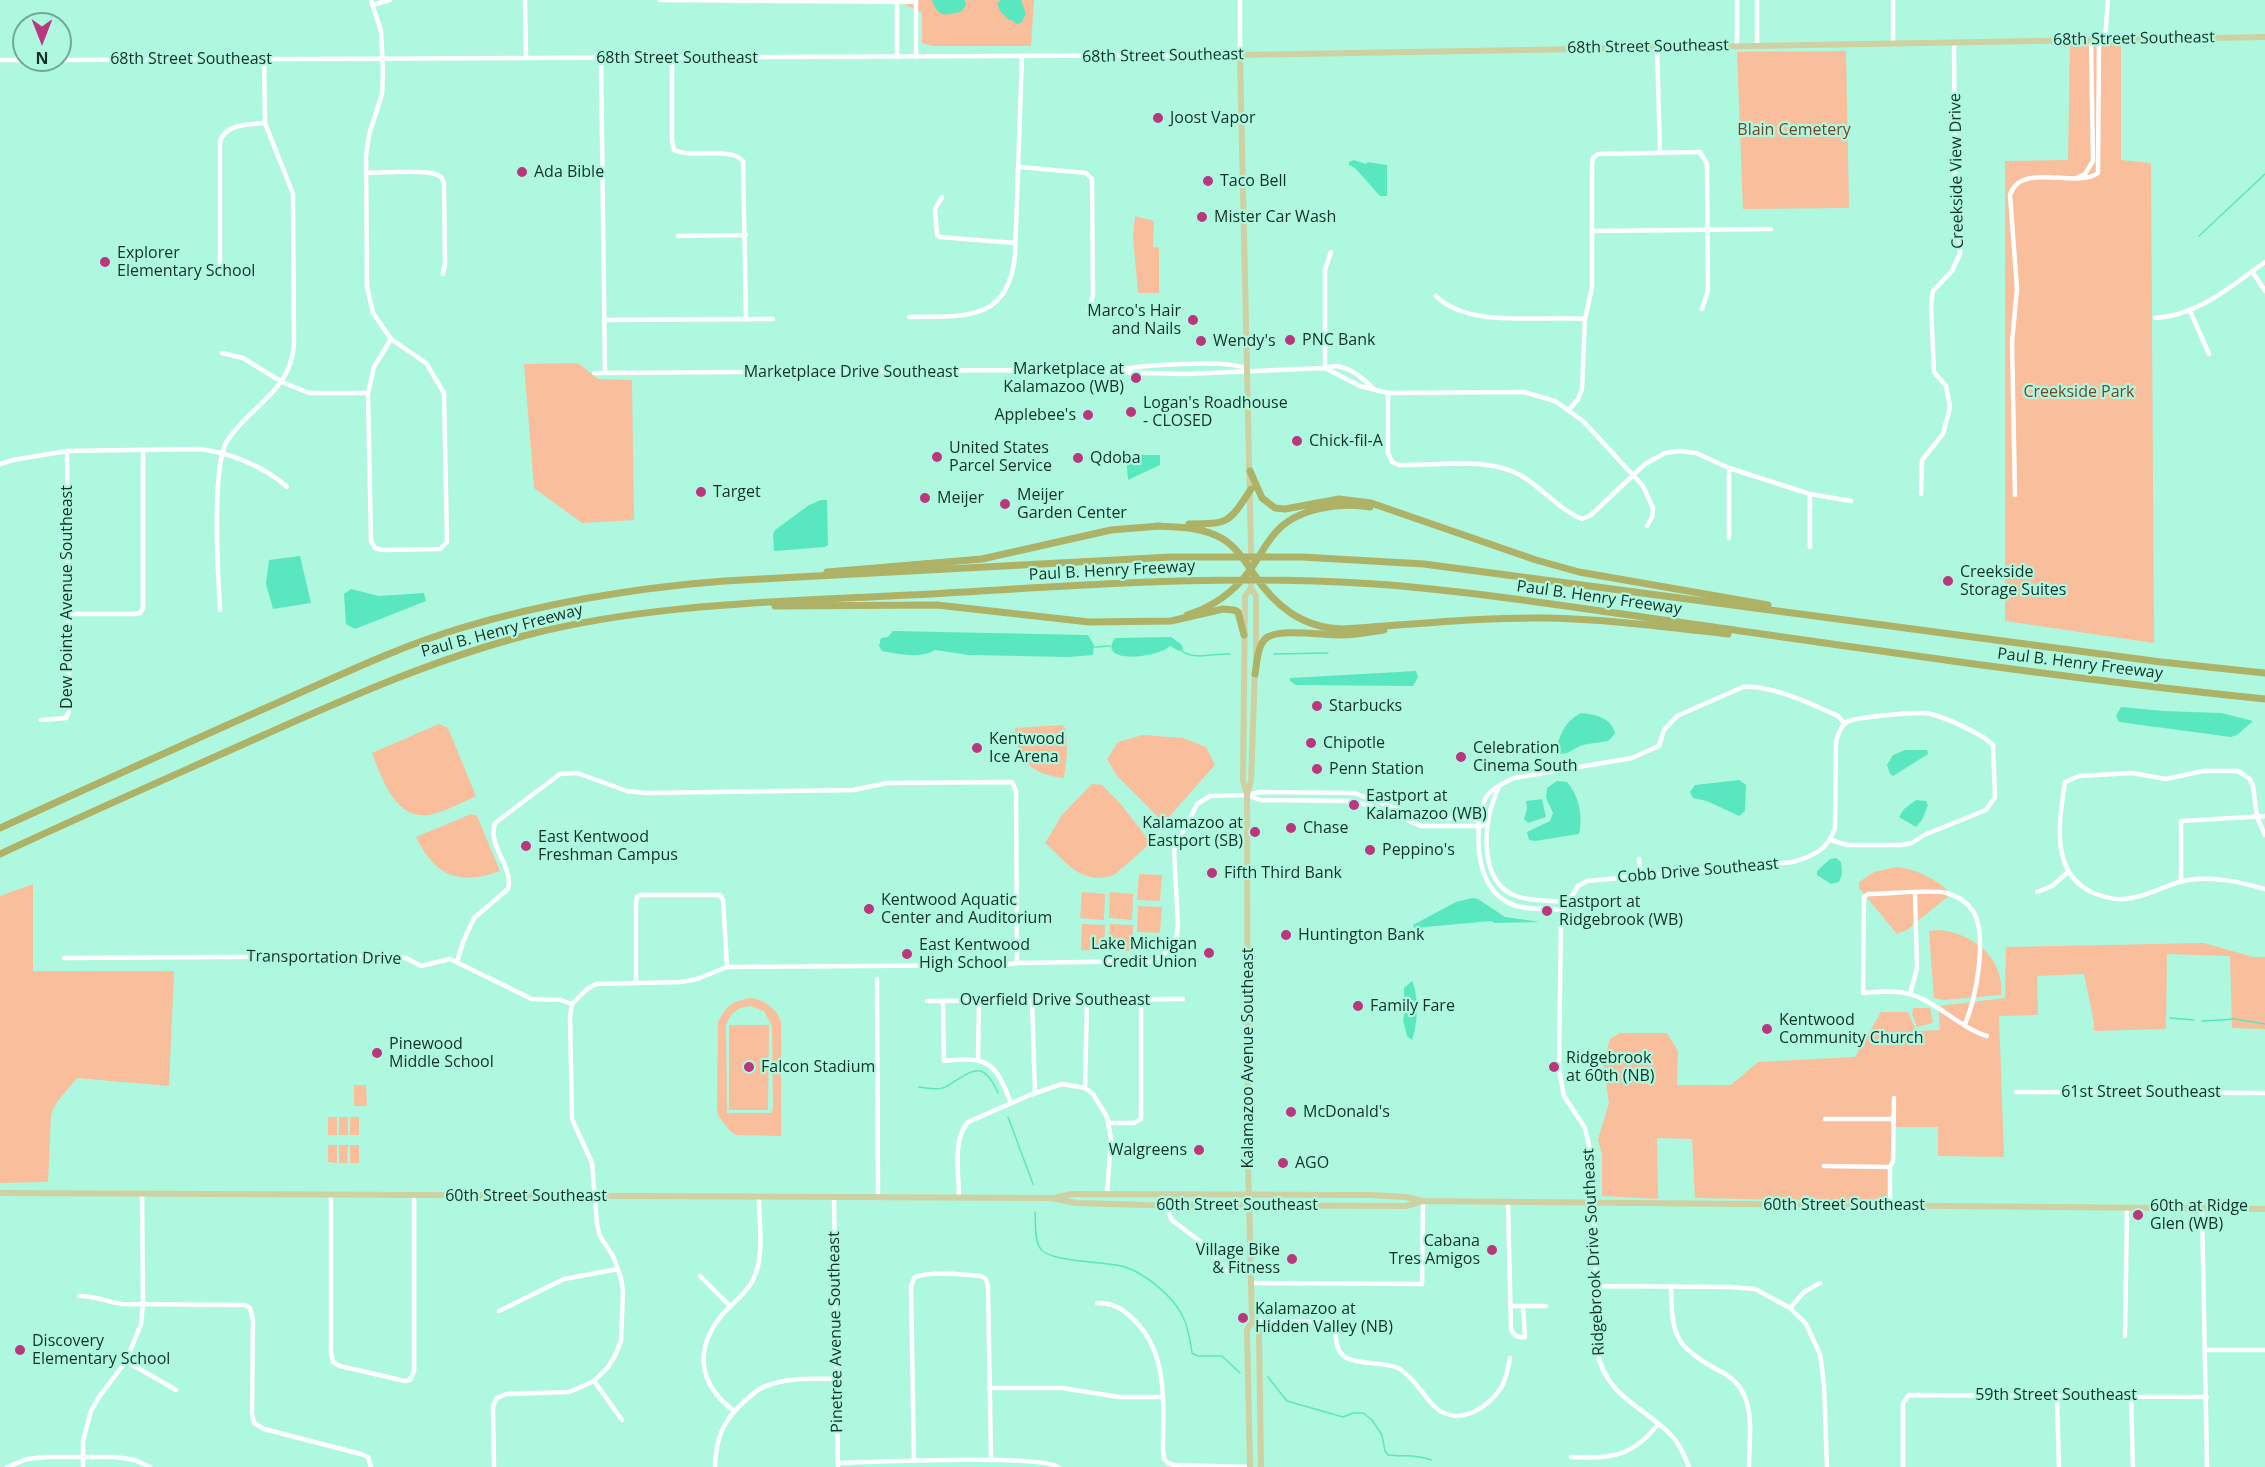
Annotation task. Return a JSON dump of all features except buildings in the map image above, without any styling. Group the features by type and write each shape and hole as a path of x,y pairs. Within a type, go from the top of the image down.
{"highway":[{"path":"1250,471 1262,498 1275,508 1285,509 1329,500 1348,499 1384,507 1536,560 1601,576 1928,630"},
{"path":"724,581 960,561 1007,554 1111,530 1223,522 1235,513 1251,489"},
{"path":"1143,621 1182,616 1213,605 1235,588 1251,569 1262,548 1277,530 1294,518 1314,510 1362,506 1422,521"},
{"path":"1156,526 1197,529 1214,534 1231,544 1280,606 1295,617 1313,625 1342,629 1515,618 1590,620 1872,650"},
{"name":"Paul B. Henry Freeway","path":"0,828 353,669 432,638 511,614 589,597 652,587 724,581 1171,557 1337,558 1424,564 2150,660 2265,673"},
{"name":"Paul B. Henry Freeway","path":"0,854 355,694 420,668 504,641 584,621 642,612 722,605 1179,581 1339,582 1413,587 1872,650 2265,699"},
{"path":"722,605 929,604 1089,622 1175,621 1223,609 1232,610 1240,615 1245,635"},
{"path":"1255,674 1262,644 1267,637 1274,634 1344,635 1422,624"}],"main road":[{"name":"68th Street Southeast","path":"1240,55 2265,37"},
{"name":"Kalamazoo Avenue Southeast","path":"1240,55 1251,489 1251,588 1256,596 1251,781 1247,795"},
{"name":"Kalamazoo Avenue Southeast","path":"1250,1467 1247,1330 1252,1321 1249,1205 1247,795 1243,781 1245,596 1251,588"},
{"name":"60th Street Southeast","path":"0,1193 959,1197 1052,1198 1075,1203 1152,1205 1406,1206 1423,1201"},
{"name":"60th Street Southeast","path":"1052,1198 1072,1194 1249,1194 1406,1197 1423,1201 2265,1209"},
{"path":"1152,1205 1154,1199 1171,1194"},
{"path":"1334,1205 1340,1202 1344,1195"},
{"name":"Kalamazoo Avenue Southeast","path":"1252,1321 1259,1330 1261,1467"},
{"path":"1247,1349 1254,1350 1260,1357"},
{"path":"1249,1405 1252,1414 1254,1443 1261,1447"}],"street":[{"path":"390,0 371,3 381,31 383,59 382,94 369,135 366,173 367,287 373,313 391,339 426,363 444,393 447,542 445,547 436,550 382,550 375,548 371,541 368,393 374,367 391,339"},
{"path":"525,0 526,58"},
{"path":"660,0 916,1 916,57"},
{"name":"Kalamazoo Avenue Southeast","path":"1240,0 1240,55"},
{"path":"1737,0 1737,45"},
{"path":"1757,0 1757,45"},
{"path":"1893,0 1893,43"},
{"path":"2015,495 2012,342 2017,289 2010,195 2016,184 2030,178 2090,178 2100,170 2102,39 2108,0"},
{"path":"897,1 897,57"},
{"path":"2078,177 2090,169 2092,161 2091,39"},
{"name":"Creekside View Drive","path":"1921,494 1922,460 1942,434 1950,407 1946,386 1934,372 1931,306 1933,291 1952,271 1960,254 1960,199 1955,184 1954,42"},
{"path":"1657,47 1660,153"},
{"name":"68th Street Southeast","path":"72,60 1240,55"},
{"path":"672,57 672,141 675,150 683,154 739,156 745,168 746,319"},
{"path":"909,317 974,314 991,306 1010,285 1013,273 1020,167 1022,57"},
{"path":"601,58 605,373"},
{"path":"220,610 219,474 222,455 227,441 282,382 289,369 294,345 293,194 265,123 264,59"},
{"path":"220,276 220,141 228,129 233,127 265,123"},
{"path":"1569,410 1578,399 1582,388 1584,319 1592,287 1593,158 1598,154 1700,152 1707,164 1708,291 1702,309"},
{"path":"1020,167 1086,173 1092,179 1093,295 1088,311"},
{"path":"366,173 423,173 436,174 442,178 445,264 443,274"},
{"path":"942,197 935,209 937,235 940,237 1015,243"},
{"path":"1592,231 1771,229"},
{"path":"678,236 746,235"},
{"path":"1331,252 1325,270 1325,368 1360,386 1388,393 1524,392 1555,401 1569,410 1607,446 1648,494 1653,508 1652,517 1647,526"},
{"path":"2155,318 2168,318 2190,311 2265,262"},
{"path":"2253,271 2265,291"},
{"path":"1436,296 1442,302 1470,314 1490,317 1584,319"},
{"path":"2190,311 2209,354"},
{"path":"605,320 773,319"},
{"path":"222,353 243,358 282,382 309,393 368,393"},
{"name":"Marketplace Drive Southeast","path":"594,373 1025,370 1108,372 1136,367 1208,365 1240,366 1248,369 1325,368 1333,365 1358,375 1374,390"},
{"path":"1388,393 1388,453 1392,462 1399,465 1471,465 1501,468 1521,476 1577,517 1586,518 1655,457 1680,451 1696,453 1729,468 1810,494 1851,501"},
{"path":"0,464 67,451 199,449 210,450 267,471 287,487"},
{"path":"68,614 133,614 140,613 143,608 143,450"},
{"name":"Dew Pointe Avenue Southeast","path":"41,720 66,718 69,711 67,451"},
{"path":"1729,468 1729,538"},
{"path":"1810,494 1810,547"},
{"path":"1563,910 1520,907 1508,903 1487,881 1480,855 1479,828 1486,796 1498,788 1514,778 1632,758 1659,746 1664,730 1677,716 1743,687 1752,686 1778,693 1824,710 1838,717 1845,724"},
{"path":"1929,713 1988,739 1993,745 1995,790 1992,804 1986,810 1924,835 1912,843 1847,845 1831,840 1835,828 1836,742 1845,724 1850,720 1867,717 1929,713"},
{"path":"2265,835 2257,817 2253,786 2250,779 2238,771 2203,771 2166,779 2132,773 2079,776 2065,782 2059,841 2068,872 2086,890 2103,897 2120,900 2137,897 2181,882 2208,879 2235,881 2265,889"},
{"path":"572,1004 561,1000 532,999 457,962 474,918 508,889 508,874 492,836 495,823 560,774 571,772 627,791 646,793 853,790 887,783 1012,782 1016,791 1017,963"},
{"path":"1498,788 1488,824 1491,873 1503,889 1523,898 1567,902"},
{"path":"494,1467 493,1406 497,1398 506,1394 569,1392 594,1381 611,1362 621,1340 622,1292 618,1269 597,1224 592,1163 572,1119 570,1016 572,1004 587,989 596,984 681,982 697,979 727,967 1002,965 1151,961 1163,955 1173,945 1177,934 1174,854 1177,842 1197,804 1214,795 1247,795 1260,792 1354,793 1420,817 1480,820 1488,824"},
{"path":"1247,795 1260,800 1358,802 1421,826 1479,828 1488,824"},
{"path":"2181,882 2181,821 2265,816"},
{"name":"Cobb Drive Southeast","path":"1567,902 1578,886 1587,881 1793,862 1820,852 1831,840"},
{"path":"1639,860 1641,876"},
{"path":"2037,892 2052,886 2068,872"},
{"path":"1965,1024 1972,1008 1979,970 1978,926 1973,912 1964,902 1943,892 1868,894 1864,897 1863,993 1910,994 1965,1024 1975,1032 1988,1035"},
{"path":"1910,994 1917,968 1915,893"},
{"path":"636,982 636,902 637,897 641,895 720,895 723,900 724,952 727,967"},
{"name":"Ridgebrook Drive Southeast","path":"1567,902 1561,914 1559,940 1559,1069 1564,1096 1588,1138 1593,1162 1597,1352 1600,1368 1618,1393 1670,1434 1682,1448 1689,1467"},
{"name":"Transportation Drive","path":"63,958 397,956 421,966 450,959 457,962"},
{"path":"877,979 878,1197"},
{"name":"Overfield Drive Southeast","path":"927,1001 1183,999"},
{"path":"1032,1000 1035,1094"},
{"path":"1085,1088 1087,1000"},
{"path":"1108,1123 1134,1123 1141,1119 1141,1000"},
{"path":"943,1001 944,1060 978,1059 988,1063 996,1071 1011,1103"},
{"path":"978,1059 979,1001"},
{"path":"959,1197 959,1138 968,1122 1062,1084 1085,1088 1093,1094 1107,1117 1111,1139 1107,1194"},
{"name":"61st Street Southeast","path":"2016,1092 2265,1093"},
{"path":"1890,1205 1894,1098"},
{"path":"1825,1119 1894,1119"},
{"path":"1824,1166 1890,1167"},
{"path":"83,1467 83,1441 92,1411 99,1397 126,1361 138,1335 143,1304 142,1195"},
{"path":"331,1195 331,1353 333,1362 340,1366 399,1381 410,1380 414,1371 414,1196"},
{"path":"734,1411 713,1392 705,1376 703,1355 708,1335 730,1306 748,1288 757,1270 759,1197"},
{"name":"Pinetree Avenue Southeast","path":"834,1197 838,1465"},
{"path":"1251,1283 1422,1284 1423,1201"},
{"path":"1508,1202 1511,1329 1512,1333 1521,1338 1525,1337 1524,1306"},
{"path":"1169,1205 1169,1214 1173,1220 1206,1246 1227,1272"},
{"path":"2125,1336 2127,1207"},
{"path":"2202,1208 2207,1467"},
{"path":"499,1311 564,1279 618,1269"},
{"path":"914,1461 912,1281 920,1275 949,1274 981,1276 985,1278 988,1285 991,1460"},
{"path":"700,1276 730,1306"},
{"path":"1790,1308 1804,1292 1820,1283"},
{"path":"1596,1286 1755,1289 1790,1308 1806,1324 1820,1354 1824,1384 1827,1467"},
{"path":"1671,1287 1672,1314 1679,1341 1692,1355 1725,1373 1737,1383 1743,1393 1749,1409 1749,1467"},
{"path":"79,1296 90,1295 115,1303 237,1304 250,1308 253,1320 252,1414 254,1423 264,1429 361,1454 368,1457 371,1467"},
{"path":"1097,1303 1108,1303 1119,1307 1137,1322 1155,1351 1161,1368 1163,1449 1166,1465 1250,1467"},
{"path":"1510,1306 1546,1306"},
{"path":"1252,1321 1330,1322 1335,1325 1337,1346 1348,1359 1357,1362 1390,1364 1412,1378 1434,1407 1456,1415 1483,1408 1502,1386 1510,1358"},
{"path":"2205,1350 2265,1350"},
{"path":"126,1361 176,1390"},
{"path":"715,1467 718,1438 725,1422 757,1390 786,1380 837,1378"},
{"path":"594,1381 622,1420"},
{"path":"990,1388 1062,1388 1119,1397 1162,1397"},
{"name":"59th Street Southeast","path":"1903,1467 1903,1403 1906,1398 1914,1394 2206,1397"},
{"path":"2057,1395 2059,1467"},
{"path":"2131,1396 2133,1467"},
{"path":"1571,1457 1596,1458 1620,1455 1636,1447 1658,1424"},
{"path":"7,1467 34,1458 82,1457 135,1460 150,1467"},
{"path":"838,1465 991,1460 1048,1462 1057,1466"}],"green space":[{"path":"886,0 1034,0 1031,46 933,46 922,43 922,13 906,5"},
{"name":"Creekside Park","path":"2121,39 2121,160 2151,163 2154,643 2005,621 2005,161 2068,160 2070,40"},
{"name":"Blain Cemetery","path":"1846,51 1849,208 1743,209 1737,52"},
{"path":"1135,216 1154,221 1153,247 1159,248 1159,293 1138,293 1133,237"},
{"path":"578,363 598,379 632,380 634,520 582,523 534,488 524,364"},
{"path":"439,724 448,728 476,796 437,813 423,815 412,813 402,807 387,788 372,753"},
{"path":"1062,725 1066,729 1067,754 1064,778 1043,773 1028,764 1018,749 1015,728"},
{"path":"1143,735 1183,738 1206,747 1215,765 1167,819 1160,819 1117,776 1107,759 1118,742"},
{"path":"1092,784 1102,785 1120,803 1151,843 1114,875 1103,878 1084,875 1076,871 1045,843 1062,815"},
{"path":"471,814 477,816 500,871 472,878 460,877 440,869 431,861 416,837"},
{"path":"1896,867 1926,876 1951,894 1907,930 1897,934 1859,888 1859,882 1874,872"},
{"path":"1139,874 1162,875 1160,901 1137,900"},
{"path":"33,884 33,971 174,971 169,1086 77,1078 57,1102 51,1114 48,1182 0,1183 0,896"},
{"path":"1082,892 1105,894 1104,920 1080,918"},
{"path":"1110,892 1133,894 1132,920 1109,918"},
{"path":"1138,906 1162,907 1160,933 1137,932"},
{"path":"1082,924 1105,925 1104,951 1081,950"},
{"path":"1110,924 1133,925 1132,951 1109,950"},
{"path":"1938,930 1963,936 1984,949 1998,969 2001,995 1944,1000 1934,998 1929,931"},
{"path":"2204,943 2253,957 2265,957 2265,1029 2232,1028 2230,956 2167,954 2166,1029 2094,1031 2084,974 2037,976 2038,1015 1999,1016 2004,1157 1938,1156 1938,1127 1892,1127 1892,1202 1695,1198 1692,1139 1657,1138 1658,1199 1602,1196 1602,1155 1598,1139 1609,1103 1603,1062 1610,1039 1620,1033 1667,1033 1678,1051 1677,1085 1731,1085 1758,1062 1855,1057 1881,1012 1908,1012 1916,1031 1940,1030 1938,1006 2005,998 2006,947"},
{"path":"751,998 766,1003 777,1013 781,1022 781,1136 737,1135 730,1131 719,1117 717,1110 718,1023 727,1009","holes":["750,1006 764,1011 772,1026 773,1108 771,1113 727,1113 727,1022 731,1015 741,1008"]},
{"path":"1913,1008 1930,1008 1933,1023 1917,1027 1912,1014"},
{"name":"Falcon Stadium","path":"729,1025 769,1025 768,1110 729,1110"},
{"path":"354,1085 366,1085 367,1106 354,1106"},
{"path":"328,1117 337,1117 337,1135 328,1135"},
{"path":"339,1117 348,1117 348,1135 339,1135"},
{"path":"350,1117 359,1117 359,1135 350,1135"},
{"path":"328,1145 337,1145 337,1163 328,1162"},
{"path":"339,1145 348,1145 347,1163 339,1163"},
{"path":"350,1145 359,1145 359,1163 350,1163"}],"shaded area":[{"path":"932,0 965,0 966,5 961,12 943,14 937,11"},
{"path":"1001,0 1021,0 1026,14 1021,23 1016,24 1009,20 1000,11 997,3"},
{"path":"1354,160 1366,164 1367,162 1387,165 1387,196 1380,196 1355,168 1349,165 1349,162"},
{"path":"1126,455 1160,455 1160,465 1128,480"},
{"path":"827,500 828,545 774,551 775,530 809,505"},
{"path":"300,556 311,603 273,609 266,584 269,560"},
{"path":"351,589 379,596 424,593 426,601 355,629 346,624 344,594"},
{"path":"893,631 1088,635 1094,645 1093,655 1068,657 969,655 935,650 929,653 909,655 882,651 879,646 881,638 888,637"},
{"path":"1171,637 1181,644 1183,649 1179,651 1170,646 1154,654 1131,657 1121,656 1111,647 1115,638"},
{"path":"1416,671 1418,677 1413,686 1296,685 1290,681 1290,678"},
{"path":"2121,707 2221,713 2253,721 2237,735 2231,737 2119,722 2116,716"},
{"path":"1581,713 1597,716 1607,721 1611,724 1615,734 1608,741 1582,745 1560,754 1556,749 1562,733 1567,724"},
{"path":"1905,750 1927,750 1928,754 1893,776 1887,765 1893,755"},
{"path":"1739,780 1746,785 1745,811 1739,816 1707,801 1693,798 1690,792 1695,785"},
{"path":"1557,781 1567,782 1577,800 1580,814 1579,834 1529,840 1527,832 1550,821 1553,813 1546,798 1547,788"},
{"path":"1542,799 1546,817 1528,823 1524,819 1527,809 1526,801"},
{"path":"1916,800 1926,801 1928,805 1922,820 1916,827 1899,817 1904,809"},
{"path":"1836,858 1841,862 1842,874 1839,882 1831,884 1817,875 1817,871 1830,859"},
{"path":"1472,898 1478,899 1505,917 1540,922 1495,923 1491,921 1414,928 1413,925 1456,902"},
{"path":"1412,981 1417,1010 1412,1040 1407,1036 1403,1020 1404,988"}],"waterway":[{"path":"2199,236 2265,174"},
{"path":"1094,647 1110,646"},
{"path":"1181,650 1197,656 1230,654"},
{"path":"1274,654 1328,653"},
{"path":"2170,1018 2194,1020"},
{"path":"2202,1021 2235,1019 2265,1024"},
{"path":"919,1087 944,1088 970,1073 981,1071 987,1075 998,1093"},
{"path":"1008,1117 1033,1184"},
{"path":"1035,1212 1037,1240 1045,1253 1066,1259 1117,1265 1142,1275 1166,1294 1179,1309 1187,1326 1192,1353 1198,1356 1222,1356 1240,1373"},
{"path":"1268,1377 1287,1401 1343,1417 1353,1413 1363,1413 1372,1420 1382,1435 1388,1455 1415,1456 1431,1460"}],"place":[{"name":"Joost Vapor","path":"1158,118"},
{"name":"Ada Bible","path":"522,172"},
{"name":"Taco Bell","path":"1208,181"},
{"name":"Mister Car Wash","path":"1202,217"},
{"name":"Explorer Elementary School","path":"105,262"},
{"name":"Marco's Hair and Nails","path":"1193,320"},
{"name":"PNC Bank","path":"1290,340"},
{"name":"Wendy's","path":"1201,341"},
{"name":"Marketplace at Kalamazoo (WB)","path":"1136,378"},
{"name":"Logan's Roadhouse - CLOSED","path":"1131,412"},
{"name":"Applebee's","path":"1088,415"},
{"name":"Chick-fil-A","path":"1297,441"},
{"name":"United States Parcel Service","path":"937,457"},
{"name":"Qdoba","path":"1078,458"},
{"name":"Target","path":"701,492"},
{"name":"Meijer","path":"925,498"},
{"name":"Meijer Garden Center","path":"1005,504"},
{"name":"Creekside Storage Suites","path":"1948,581"},
{"name":"Starbucks","path":"1317,706"},
{"name":"Chipotle","path":"1311,743"},
{"name":"Kentwood Ice Arena","path":"977,748"},
{"name":"Celebration Cinema South","path":"1461,757"},
{"name":"Penn Station","path":"1317,769"},
{"name":"Eastport at Kalamazoo (WB)","path":"1354,805"},
{"name":"Chase","path":"1291,828"},
{"name":"Kalamazoo at Eastport (SB)","path":"1255,832"},
{"name":"East Kentwood Freshman Campus","path":"526,846"},
{"name":"Peppino's","path":"1370,850"},
{"name":"Fifth Third Bank","path":"1212,873"},
{"name":"Kentwood Aquatic Center and Auditorium","path":"869,909"},
{"name":"Eastport at Ridgebrook (WB)","path":"1547,911"},
{"name":"Huntington Bank","path":"1286,935"},
{"name":"Lake Michigan Credit Union","path":"1209,953"},
{"name":"East Kentwood High School","path":"907,954"},
{"name":"Family Fare","path":"1358,1006"},
{"name":"Kentwood Community Church","path":"1767,1029"},
{"name":"Pinewood Middle School","path":"377,1053"},
{"name":"Falcon Stadium","path":"749,1067"},
{"name":"Ridgebrook at 60th (NB)","path":"1554,1067"},
{"name":"McDonald's","path":"1291,1112"},
{"name":"Walgreens","path":"1199,1150"},
{"name":"AGO","path":"1283,1163"},
{"name":"60th at Ridge Glen (WB)","path":"2138,1215"},
{"name":"Cabana Tres Amigos","path":"1492,1250"},
{"name":"Village Bike & Fitness","path":"1292,1259"},
{"name":"Kalamazoo at Hidden Valley (NB)","path":"1243,1318"},
{"name":"Discovery Elementary School","path":"20,1350"}]}
